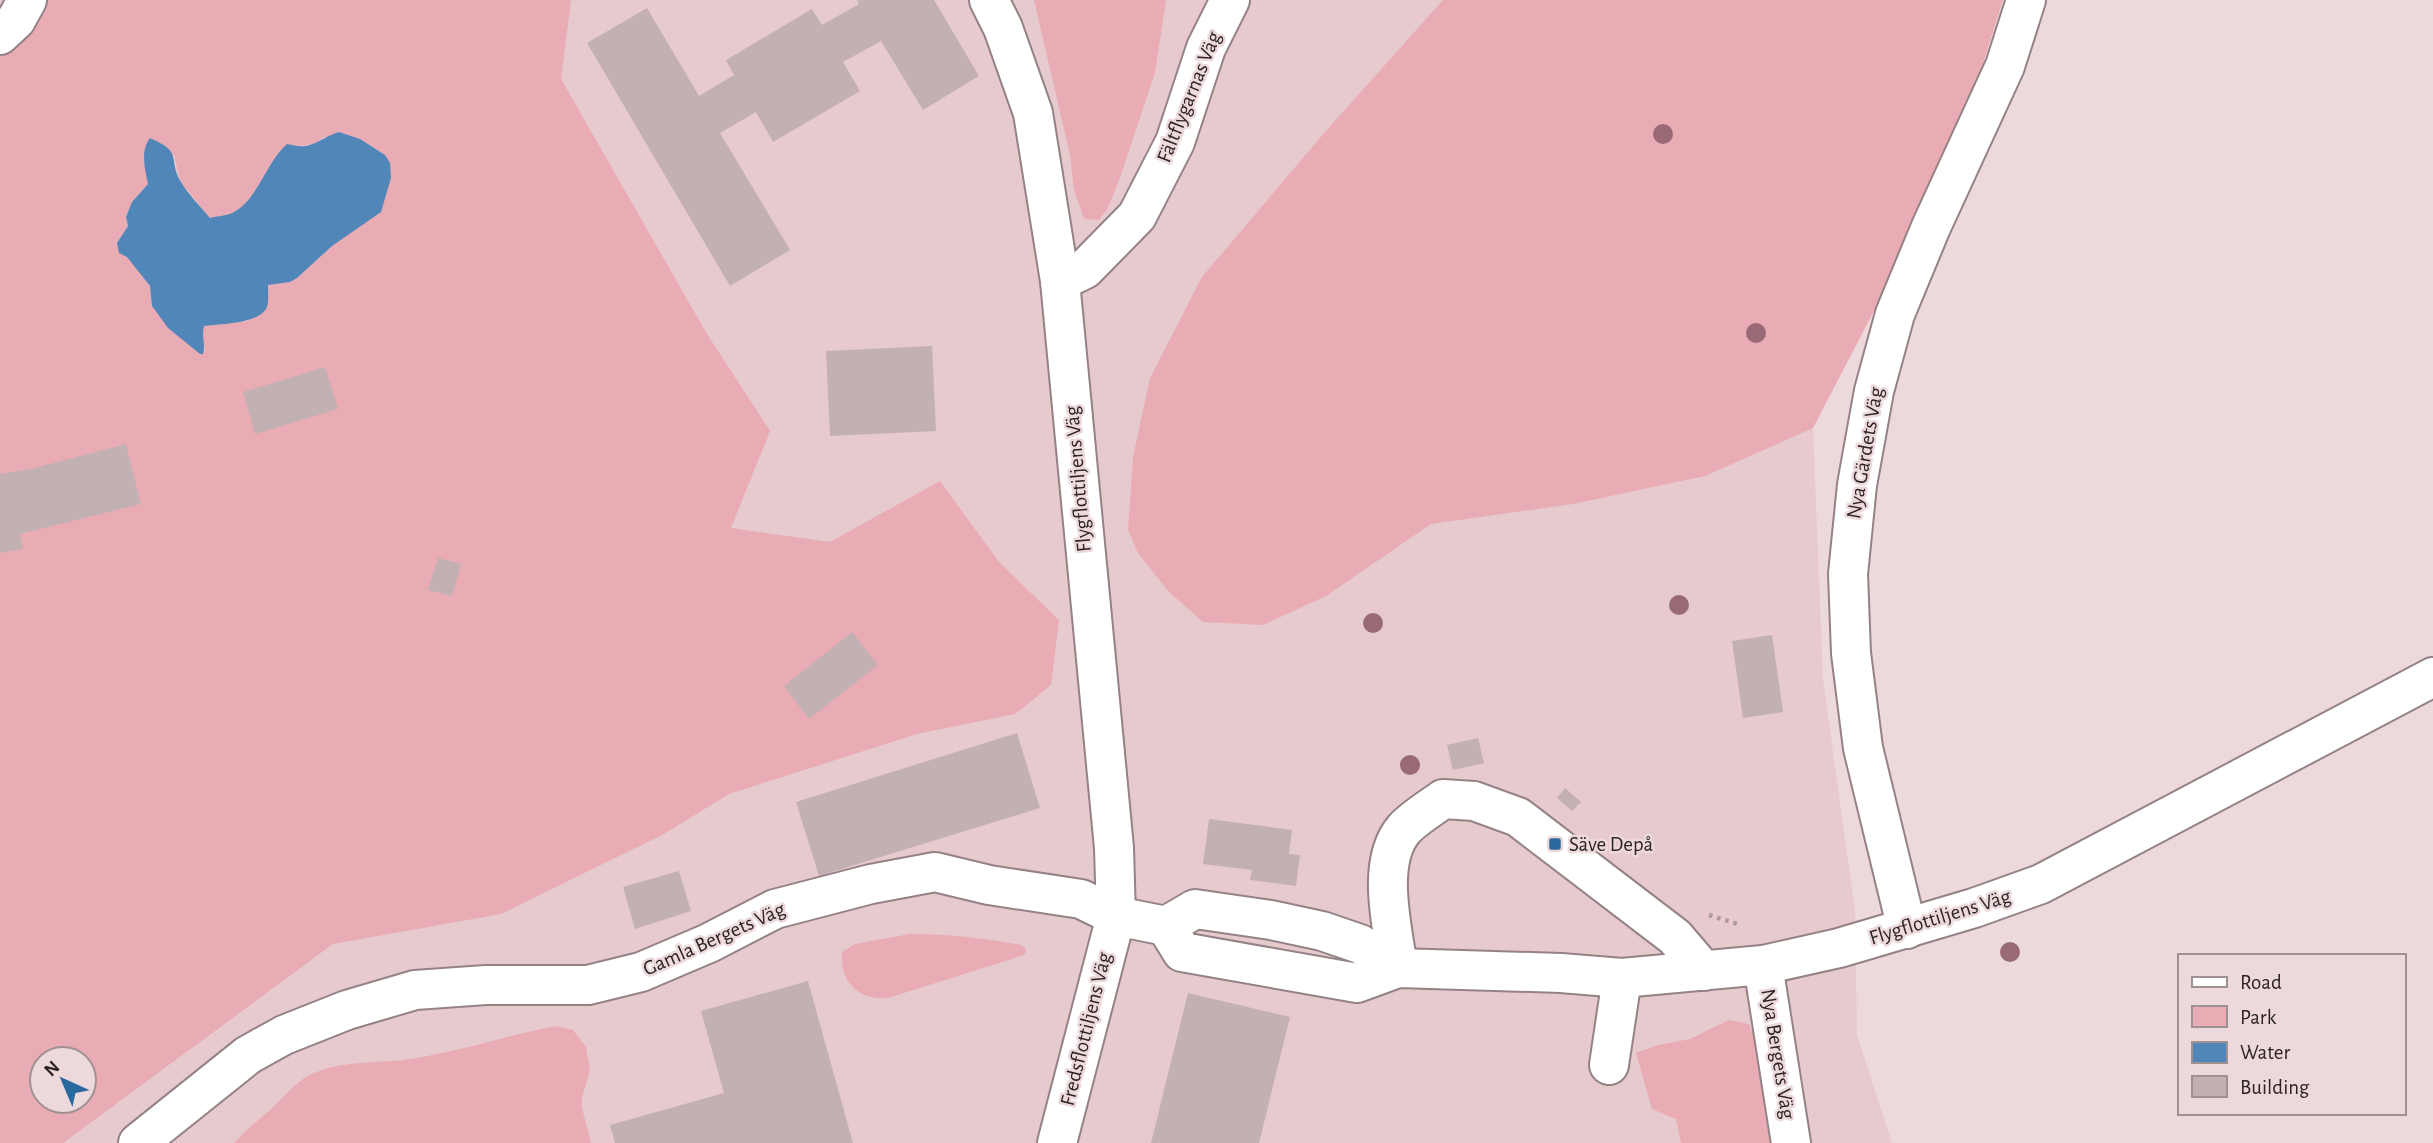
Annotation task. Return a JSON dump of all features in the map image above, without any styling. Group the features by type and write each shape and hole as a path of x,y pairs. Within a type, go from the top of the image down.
{"street":[{"path":"0,35 16,20 27,0"},
{"name":"Flygflottiljens Väg","path":"989,0 1003,28 1033,113 1060,281 1110,804 1116,916 1166,926 1182,952 1357,984 1398,968 1561,973 1622,978 1763,965 1907,929 2041,884 2433,677"},
{"name":"Fältflygarnas Väg","path":"1060,281 1085,269 1137,216 1175,142 1206,48 1230,0"},
{"name":"Nya Gärdets Väg","path":"1907,929 1863,748 1851,653 1848,574 1857,485 1874,391 1895,314 1931,227 2005,66 2026,0"},
{"path":"1398,968 1387,890 1391,856 1403,830 1443,799 1474,801 1518,817 1675,937 1704,971"},
{"name":"Gamla Bergets Väg","path":"138,1143 248,1055 284,1035 347,1010 415,990 486,985 588,985 641,972 709,943 775,909 871,884 936,872 989,885 1081,899 1116,916"},
{"name":"Fredsflottiljens Väg","path":"1058,1143 1116,916"},
{"name":"Nya Bergets Väg","path":"1763,965 1791,1143"},
{"path":"1609,1065 1622,978"}],"shaded area":[{"path":"0,0 1952,0 1813,428 1823,679 1855,911 1857,1035 1892,1143 0,1143"}],"green space":[{"path":"46,0 571,0 561,79 707,334 770,431 731,528 830,542 940,481 999,562 1059,620 1051,685 1015,714 917,734 729,794 664,834 501,914 333,944 63,1143 0,1143 0,57 14,46","holes":["324,137 360,139 385,155 332,246 297,278 290,282 268,285 267,306 247,321 204,326 201,335 205,349 152,306 150,286 117,243 128,226 126,217 132,202 148,184 144,160 174,155 180,181 210,218 230,214 241,208 287,145 302,146"]},
{"path":"1034,0 1166,0 1155,73 1121,175 1107,210 1098,220 1084,219 1074,190 1070,155"},
{"path":"1443,0 2003,0 1953,159 1813,428 1705,476 1573,504 1431,524 1326,596 1263,625 1203,622 1169,592 1138,553 1128,530 1133,457 1150,378 1202,277 1325,132"},
{"path":"910,934 993,940 1021,945 1026,952 1024,955 888,998 868,996 853,987 844,973 842,952 855,944"},
{"path":"1729,1020 1749,1024 1763,1060 1773,1143 1681,1143 1676,1119 1652,1109 1636,1053 1658,1045 1690,1039"},
{"path":"555,1026 573,1030 586,1047 590,1070 582,1108 591,1143 234,1143 297,1084 314,1073 347,1064 422,1057"}],"water":[{"path":"339,132 360,139 385,155 390,163 391,178 381,212 332,246 297,278 290,282 268,285 267,307 263,313 239,322 204,326 204,350 203,354 200,354 168,328 152,306 150,286 127,257 119,253 117,243 128,226 126,217 132,202 148,184 144,154 150,138 171,152 181,182 210,218 230,214 241,208 287,144 309,145"}],"building":[{"path":"857,0 934,0 979,76 923,110 881,41 843,62 860,91 773,142 756,112 720,133 790,250 730,286 587,43 647,8 699,96 734,75 726,60 812,9 822,25 859,4"},
{"path":"932,346 936,431 830,436 826,351"},
{"path":"325,367 338,409 255,434 243,392"},
{"path":"126,444 141,504 20,534 23,549 0,553 0,474 31,469"},
{"path":"438,558 461,564 452,596 428,590"},
{"path":"852,632 878,665 809,719 784,686"},
{"path":"1772,635 1783,712 1743,718 1732,641"},
{"path":"1017,733 1040,808 819,876 796,802"},
{"path":"1478,738 1484,763 1453,770 1447,745"},
{"path":"1565,788 1581,802 1572,811 1557,798"},
{"path":"1209,819 1292,830 1289,854 1300,855 1296,886 1250,880 1252,870 1203,864"},
{"path":"679,871 691,911 635,929 623,887"},
{"path":"808,981 853,1143 615,1143 610,1125 724,1093 701,1011"},
{"path":"1188,993 1290,1017 1259,1143 1151,1143"}],"place":[{"name":"Säve Depå","path":"1555,844"}]}
